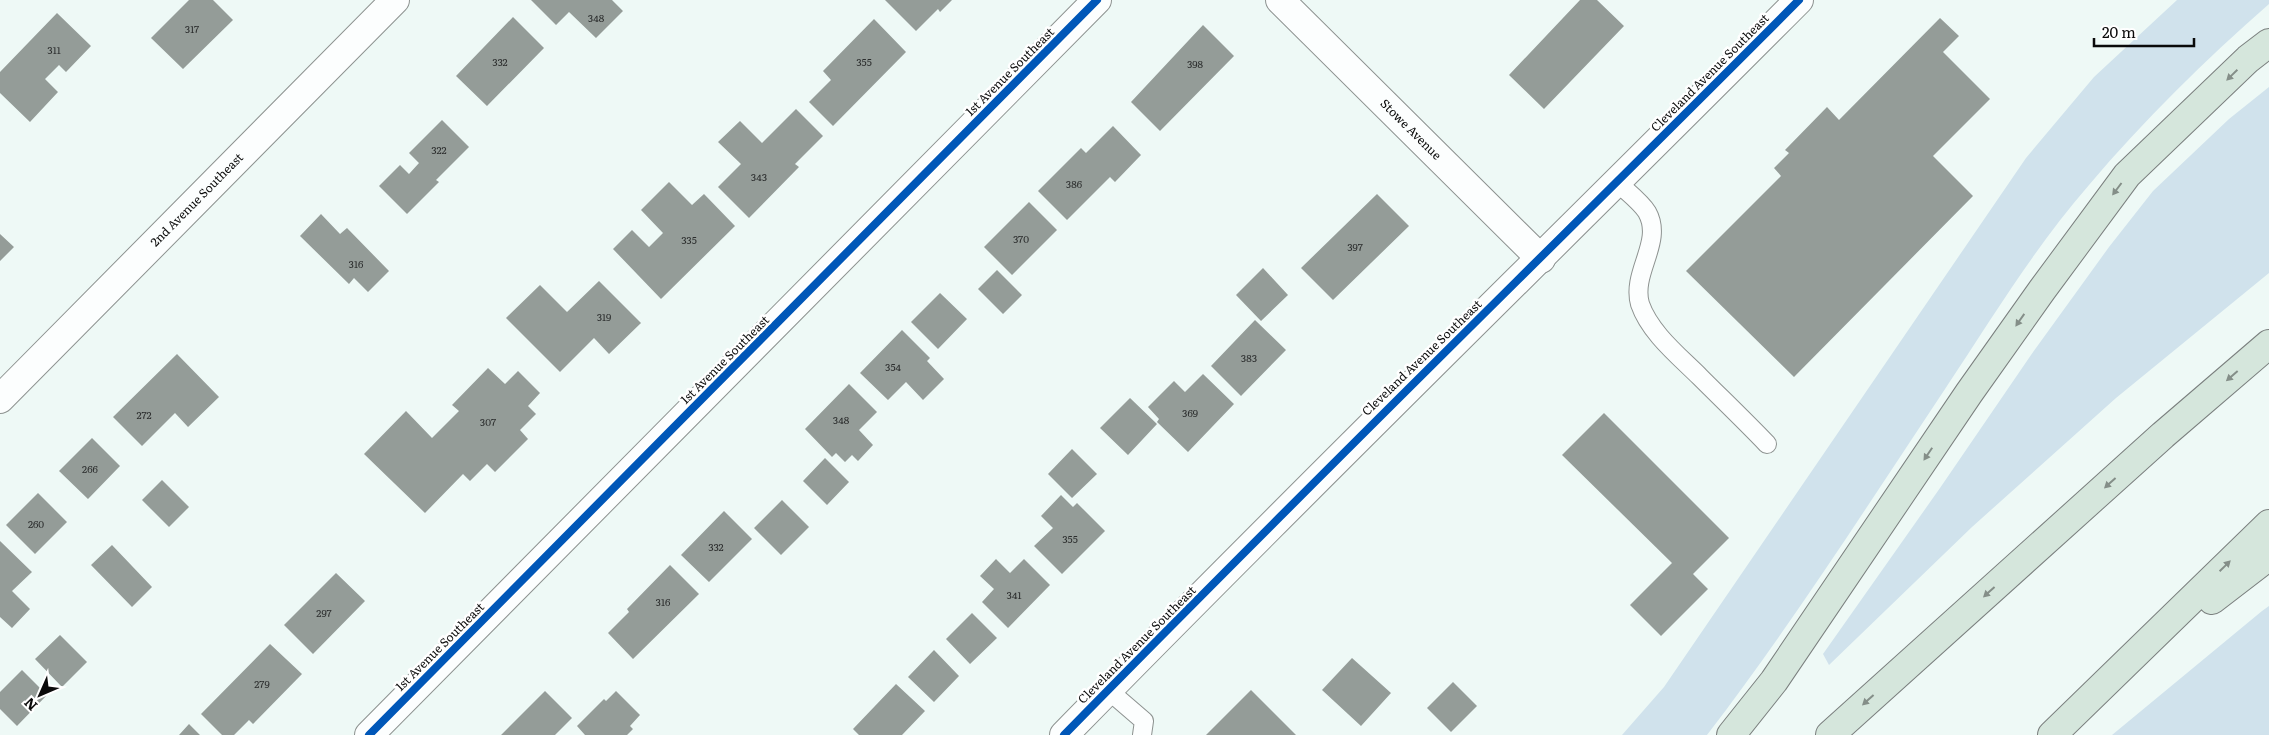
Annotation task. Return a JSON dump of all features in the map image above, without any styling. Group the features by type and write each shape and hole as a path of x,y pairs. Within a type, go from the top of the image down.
{"highway":[{"path":"1731,735 1774,681 2036,298 2127,176 2248,59 2269,43"},
{"path":"1830,735 2163,435 2269,344"},
{"path":"2052,735 2269,524"},
{"path":"2052,735 2162,640 2269,556"}],"street":[{"name":"2nd Avenue Southeast","path":"0,399 395,0"},
{"name":"1st Avenue Southeast","path":"369,735 1097,0"},
{"name":"Stowe Avenue","path":"1280,0 1541,259"},
{"name":"Cleveland Avenue Southeast","path":"1064,735 1405,389 1541,259 1799,0"}],"lane":[{"path":"1617,182 1646,211 1653,226 1651,241 1638,284 1640,303 1650,323 1666,344 1767,444"},
{"path":"1108,690 1144,722 1142,735"}],"shaded area":[{"path":"2177,0 2269,0 2269,4 2198,69 2153,114 2089,185 2050,233 1770,650 1707,735 1622,735 1664,687 2026,158 2094,77"},
{"path":"2269,87 2269,273 2116,398 1972,527 1829,665 1823,654 2031,355 2109,247 2153,191 2229,119"},
{"path":"2269,606 2269,735 2112,735 2262,611"}],"building":[{"path":"189,0 213,0 233,20 183,69 151,38"},
{"path":"531,0 612,0 623,11 596,38 569,12 556,25"},
{"path":"885,0 952,0 940,12 938,9 916,31"},
{"path":"1580,0 1597,0 1624,26 1544,109 1509,75"},
{"path":"57,13 91,46 66,72 59,65 45,79 58,92 30,122 0,93 0,72"},
{"path":"513,17 544,48 487,106 456,76"},
{"path":"1940,18 1959,36 1943,52 1990,99 1933,156 1973,196 1794,377 1686,271 1781,176 1774,168 1789,153 1785,150 1827,107 1839,120"},
{"path":"874,19 906,52 833,126 809,102 831,80 823,71"},
{"path":"1203,25 1234,56 1160,131 1131,102"},
{"path":"796,109 823,136 795,164 799,167 749,218 718,187 741,164 718,142 740,121 762,143"},
{"path":"442,120 469,147 436,180 439,182 407,214 379,186 400,165 409,174 419,163 409,153"},
{"path":"1113,126 1141,155 1115,182 1110,177 1067,220 1038,191 1081,148 1086,153"},
{"path":"669,182 692,205 704,194 735,226 661,299 613,249 632,230 649,247 663,233 641,210"},
{"path":"1377,194 1409,226 1333,300 1301,268"},
{"path":"1029,202 1057,230 1012,275 984,247"},
{"path":"321,214 340,234 347,228 389,271 368,292 354,278 349,284 300,236"},
{"path":"0,234 14,247 0,261"},
{"path":"1263,268 1288,295 1261,321 1236,295"},
{"path":"997,270 1022,295 1003,314 978,289"},
{"path":"599,281 641,323 609,354 594,338 560,372 506,318 540,285 567,312"},
{"path":"940,293 967,319 938,349 911,322"},
{"path":"1255,320 1286,350 1241,396 1211,366"},
{"path":"902,330 930,358 927,361 944,379 923,400 906,382 888,400 860,373"},
{"path":"177,354 219,397 188,427 175,413 142,446 113,417"},
{"path":"488,368 505,384 518,371 540,393 528,406 536,414 520,430 528,439 495,472 487,464 470,481 463,474 425,513 364,454 406,411 432,438 459,411 452,405"},
{"path":"1203,374 1234,404 1188,452 1157,422 1159,419 1148,407 1174,381 1185,392"},
{"path":"849,384 877,412 859,430 873,445 858,461 852,455 845,462 836,453 832,457 805,429"},
{"path":"1130,398 1157,424 1128,455 1100,428"},
{"path":"1604,413 1729,538 1693,574 1708,589 1661,636 1630,605 1672,563 1562,455"},
{"path":"92,438 120,466 88,499 59,471"},
{"path":"1072,449 1097,474 1072,498 1048,474"},
{"path":"825,458 849,482 827,505 803,481"},
{"path":"162,480 189,507 169,527 142,500"},
{"path":"38,493 67,522 35,554 6,525"},
{"path":"1061,495 1073,507 1077,503 1105,531 1062,574 1034,546 1053,528 1041,516"},
{"path":"782,500 809,527 781,555 754,528"},
{"path":"724,511 752,539 709,582 681,555"},
{"path":"0,541 32,572 12,591 30,609 12,628 0,617"},
{"path":"112,545 152,587 132,607 91,565"},
{"path":"996,559 1010,573 1024,559 1050,585 1008,628 982,602 994,589 980,576"},
{"path":"670,565 699,594 633,659 608,633 629,612 627,609"},
{"path":"336,573 365,601 313,654 284,625"},
{"path":"972,613 997,638 970,664 946,639"},
{"path":"60,635 87,662 62,687 35,659"},
{"path":"270,644 302,674 253,724 249,720 234,735 222,735 201,714"},
{"path":"934,650 959,676 934,702 908,677"},
{"path":"1352,658 1391,693 1361,726 1322,690"},
{"path":"22,670 47,695 17,726 0,709 0,692"},
{"path":"1453,682 1477,706 1451,732 1427,708"},
{"path":"896,684 925,711 902,735 859,735 853,729"},
{"path":"1251,690 1296,735 1206,735"},
{"path":"545,691 572,718 555,735 501,735"},
{"path":"616,691 640,715 630,726 633,729 627,735 585,735 577,726 604,699 606,701"},
{"path":"189,724 200,735 179,735"}],"cycle path":[{"path":"369,735 1097,0"},
{"path":"1064,735 1246,550 1799,0"}]}
